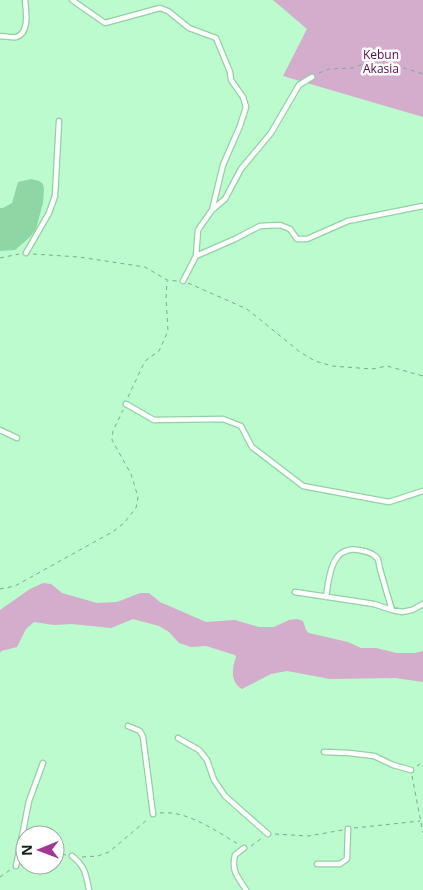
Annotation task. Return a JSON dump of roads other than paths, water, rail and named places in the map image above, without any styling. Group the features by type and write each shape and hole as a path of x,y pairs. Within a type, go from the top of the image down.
{"lane":[{"path":"0,36 17,37 22,34 26,26 27,10 25,0"},
{"path":"72,0 105,23 160,8 168,11 189,28 216,38 230,72 230,80 243,97 246,107 223,165 212,210"},
{"path":"184,282 196,256 198,230 212,210 225,199 241,169 272,133 299,85 312,77"},
{"path":"26,253 49,213 55,196 59,121"},
{"path":"196,256 260,226 280,225 290,229 297,239 306,240 348,221 423,206"},
{"path":"126,404 154,420 223,419 241,426 252,446 303,486 389,502 423,491"},
{"path":"0,430 17,438"},
{"path":"326,597 330,569 333,562 341,553 357,549 369,552 377,558 392,610"},
{"path":"295,592 374,604 402,612 412,610 423,604"},
{"path":"128,726 140,732 143,737 154,814"},
{"path":"178,738 199,750 206,760 214,780 225,796 268,834"},
{"path":"324,752 374,756 392,765 411,770"},
{"path":"24,825 29,801 43,763"},
{"path":"317,864 340,864 347,859 348,829"},
{"path":"244,848 235,854 233,861 234,870 246,890"},
{"path":"72,856 81,863 86,874 89,890"}],"park label":[{"name":"Kebun Akasia","path":"381,62"}]}
